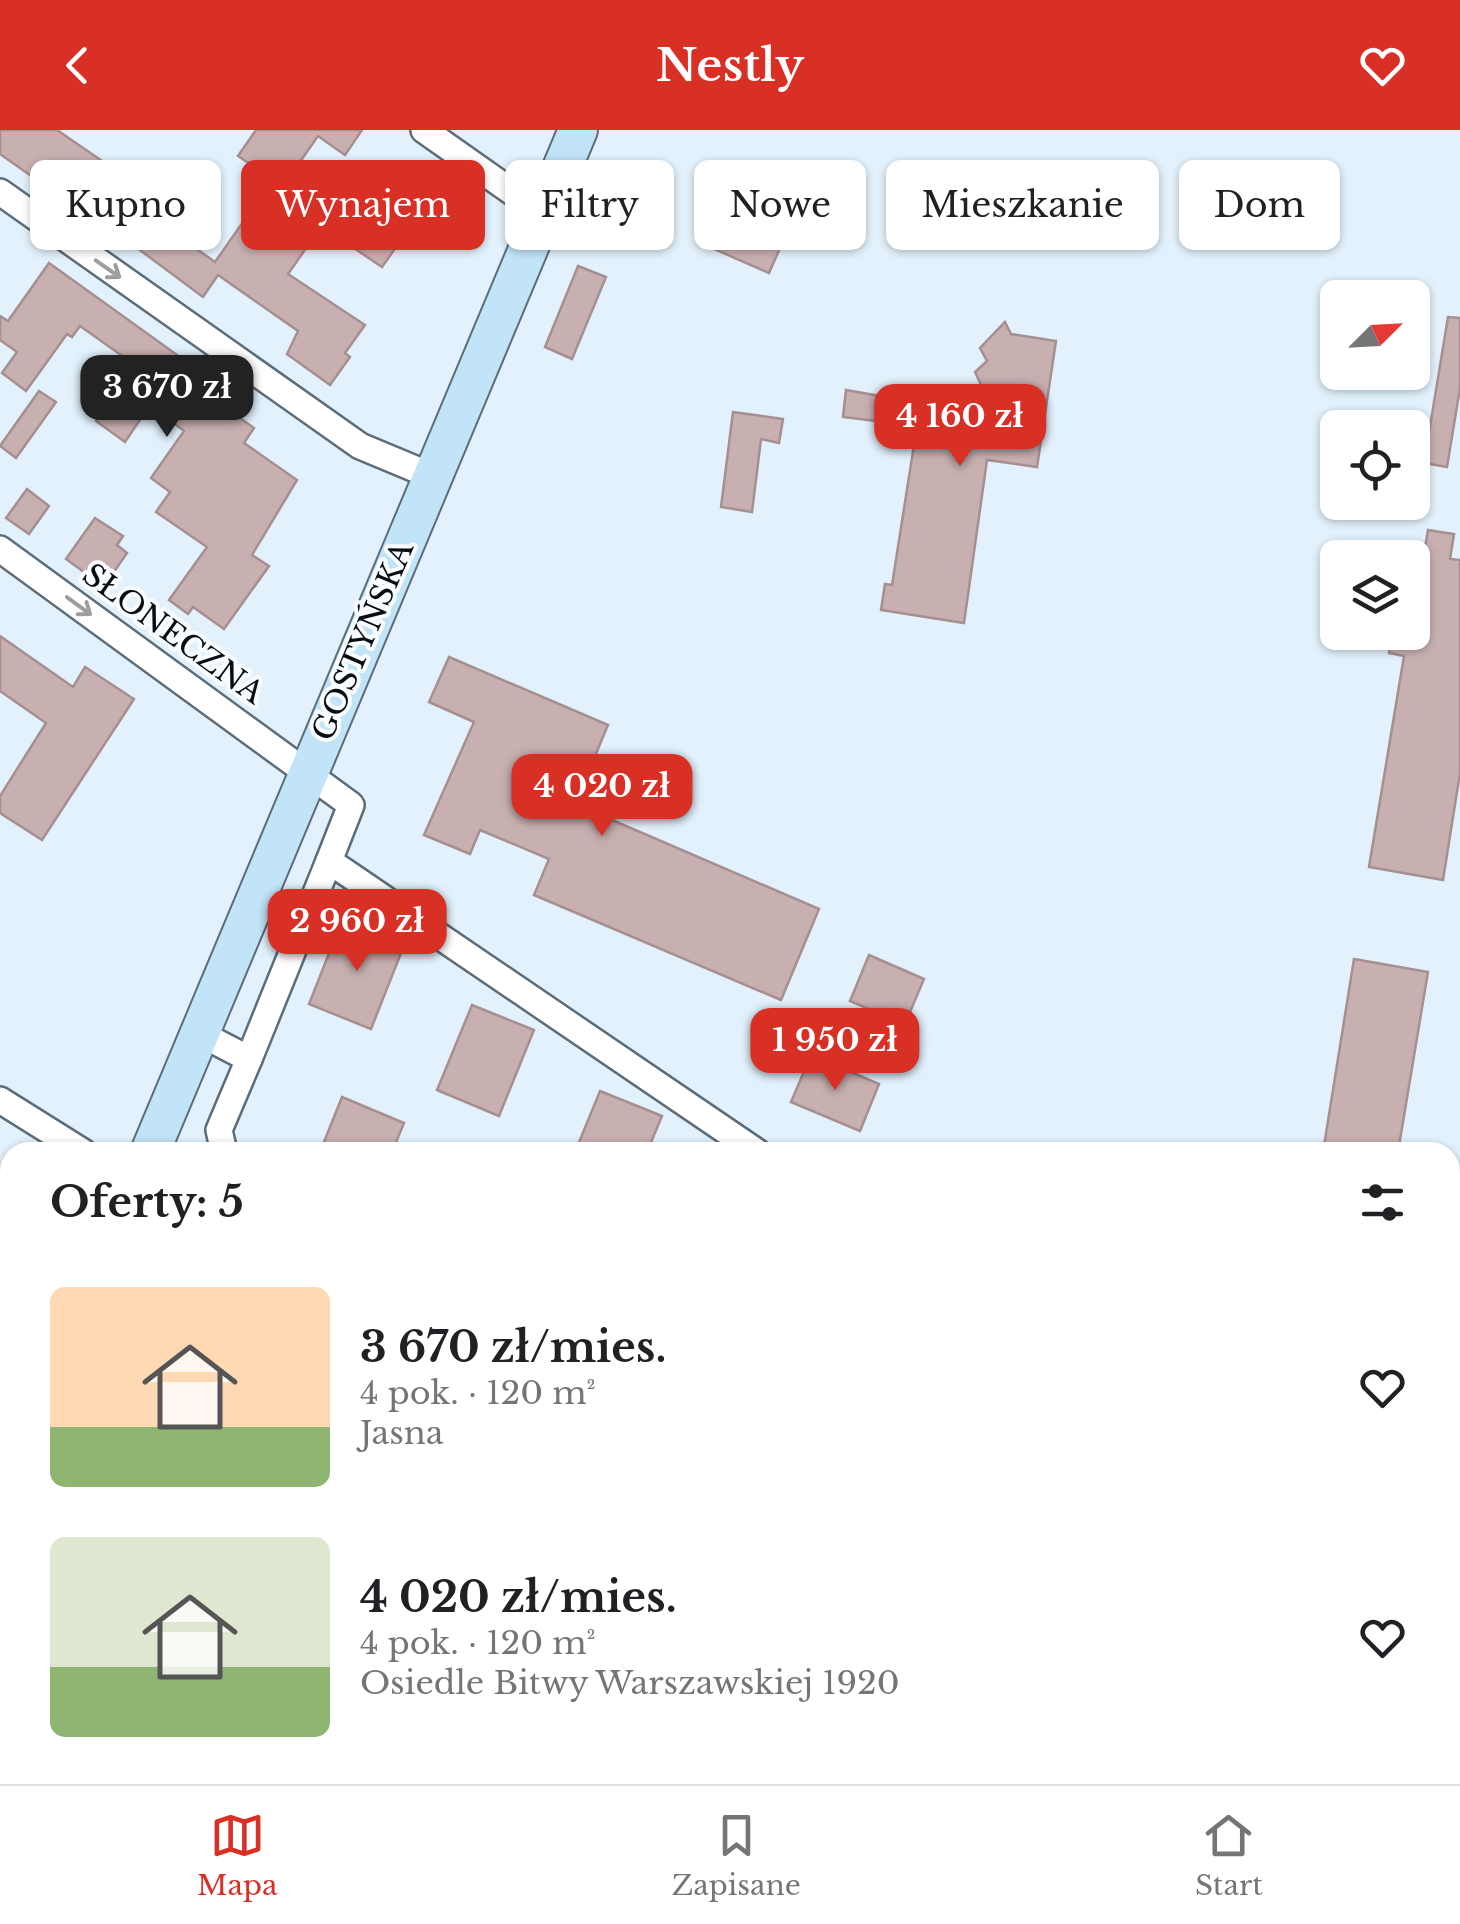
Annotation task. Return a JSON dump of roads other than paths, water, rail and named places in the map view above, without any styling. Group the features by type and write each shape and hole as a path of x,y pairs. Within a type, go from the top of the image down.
{"main road":[{"name":"GOSTYŃSKA","path":"565,160 578,130"},
{"name":"GOSTYŃSKA","path":"154,1142 527,250"}],"street":[{"path":"424,130 505,187"},
{"path":"0,192 360,446 432,476"},
{"name":"SŁONECZNA","path":"0,549 351,805 329,861"},
{"path":"222,1142 219,1130 329,861 742,1142"},
{"path":"199,1034 249,1058"},
{"path":"0,1100 67,1142"}]}
